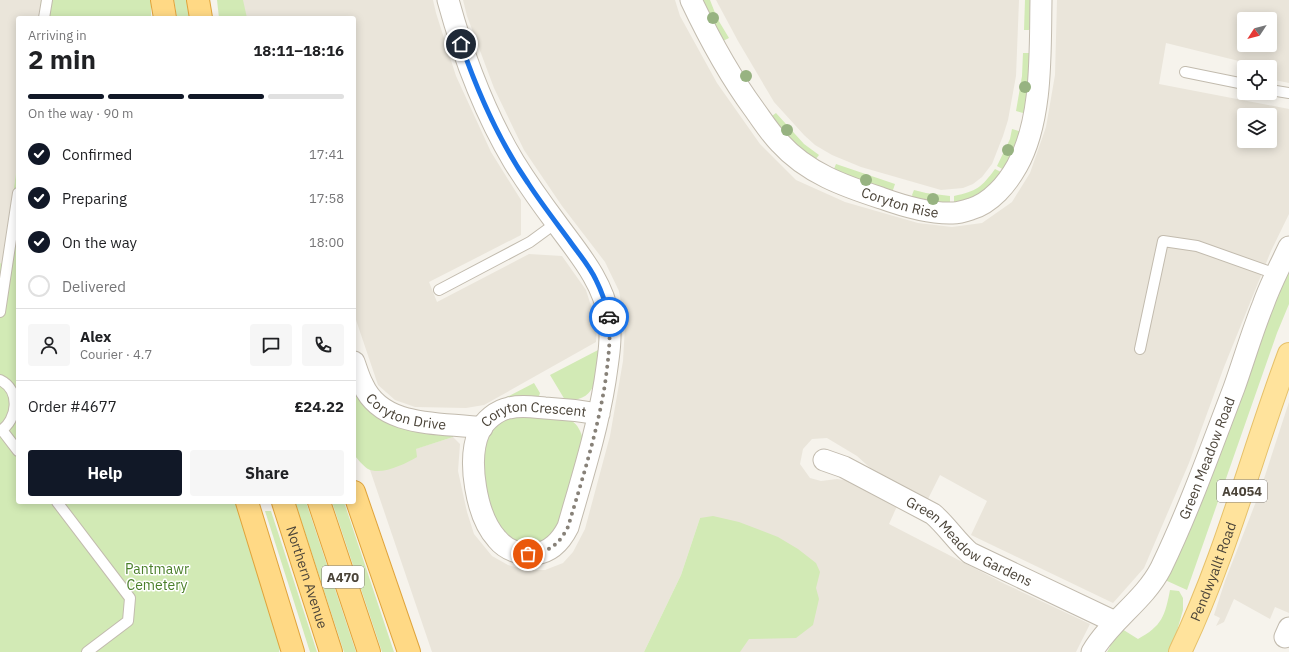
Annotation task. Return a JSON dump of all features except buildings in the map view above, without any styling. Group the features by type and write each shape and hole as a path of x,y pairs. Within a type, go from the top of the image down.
{"highway":[{"path":"162,0 166,16"},
{"path":"198,0 201,16"},
{"path":"356,498 409,652"},
{"path":"248,504 293,652"},
{"name":"Northern Avenue","path":"284,504 331,652"},
{"name":"A470","path":"320,504 369,652"}],"main road":[{"name":"Pendwyallt Road","path":"1180,652 1199,612 1216,568 1289,354"}],"street":[{"name":"Coryton Crescent","path":"448,0 465,56 498,132 513,161 596,279 609,317 611,336 600,414 568,527 556,545 540,553 518,553 506,547 497,539 486,520 478,500 474,477 476,441 482,428 492,417 500,412 508,408 522,406 600,414"},
{"name":"Coryton Rise","path":"691,0 721,59 741,91 780,143 799,161 820,174 847,186 898,204 929,211 954,213 972,208 991,198 1005,184 1020,158 1028,139 1038,88 1041,0"},
{"name":"Green Meadow Road","path":"1092,652 1115,622 1144,593 1160,568 1188,507 1263,304 1289,247"},
{"name":"Coryton Drive","path":"356,367 363,386 373,400 386,412 401,418 417,421 482,428"},
{"name":"Green Meadow Gardens","path":"824,460 844,467 933,514 944,523 970,553 1115,622"}],"lane":[{"path":"44,16 47,0"},
{"path":"1185,72 1237,83"},
{"path":"1277,91 1289,93"},
{"path":"0,312 3,272 16,203"},
{"path":"439,290 530,242 556,223"},
{"path":"1140,349 1163,241 1197,246 1276,274"},
{"path":"0,380 10,388 14,398 15,408 12,418 1,430 16,449"},
{"path":"59,504 130,598 128,621 87,652"}],"shaded area":[{"path":"0,0 41,0 39,16 16,16 16,173 3,264 0,263"},
{"path":"234,0 433,0 456,76 491,152 521,200 521,235 429,282 437,302 529,254 562,256 586,290 597,325 596,342 484,405 466,408 415,407 395,400 378,385 356,320 356,16 237,16"},
{"path":"463,0 675,0 680,16 717,83 760,144 796,180 845,202 918,223 952,227 982,223 1012,202 1030,173 1046,127 1055,75 1057,0 1289,0 1289,83 1277,80 1277,60 1237,61 1166,43 1159,84 1289,109 1289,214 1271,251 1224,367 1189,463 1144,568 1113,603 971,535 987,501 940,475 928,499 878,475 857,456 827,438 812,439 803,449 800,464 810,478 821,481 837,479 850,481 898,504 889,524 1005,584 1090,624 1076,652 735,652 700,518 681,575 644,652 432,652 368,464 453,437 460,444 458,471 467,512 474,534 492,556 508,565 525,570 545,570 563,563 573,552 585,529 610,436 623,361 625,326 619,291 605,262 562,206 524,150 494,88 467,16"},
{"path":"716,0 1019,0 1016,76 1008,120 992,164 982,177 973,184 963,188 941,190 861,167 832,155 815,145 774,102"},
{"path":"1289,402 1289,613 1275,607 1270,619 1234,599 1224,622 1216,626 1220,618 1214,615 1225,581 1259,494"}],"green space":[{"path":"41,0 151,0 151,16 39,16"},
{"path":"174,0 188,0 191,16 177,16"},
{"path":"217,0 243,0 247,16 219,16"},
{"path":"700,0 710,0 717,18 729,38 723,41"},
{"path":"1025,0 1032,0 1032,26 1029,30 1024,30"},
{"path":"1023,53 1030,53 1026,110 1023,113 1016,111 1022,76"},
{"path":"776,113 804,144 819,155 815,160 812,161 772,120 772,116"},
{"path":"1012,129 1019,131 1019,133 1015,148 1004,170 997,166 1010,139"},
{"path":"836,164 895,184 893,190 890,191 835,172 834,169"},
{"path":"995,169 1003,173 978,197 954,204 954,196 978,188 986,181"},
{"name":"Pantmawr Cemetery","path":"16,173 16,504 240,504 283,637 279,652 0,652 0,263 3,264"},
{"path":"914,190 950,196 950,204 942,204 913,197 912,195"},
{"path":"1289,271 1289,304 1277,333 1187,590 1165,580 1277,293"},
{"path":"600,349 596,377 590,392 584,397 565,400 550,375"},
{"path":"356,378 361,389 454,432 453,437 416,449 417,457 400,466 386,470 373,471 362,464 356,457"},
{"path":"534,383 540,393 539,396 501,400"},
{"path":"510,416 542,416 567,419 576,425 583,439 560,524 552,538 536,546 513,541 504,533 495,519 487,496 482,474 485,440 491,431"},
{"path":"296,504 307,504 356,652 344,652"},
{"path":"333,504 345,504 394,652 382,652"},
{"path":"265,511 271,511 317,652 310,652"},
{"path":"713,516 739,522 778,537 798,549 816,563 820,572 816,588 819,599 813,625 796,638 749,639 740,652 644,652 681,575 700,518"},
{"path":"1170,590 1179,591 1183,598 1183,610 1171,652 1107,652 1110,647 1111,637 1122,629 1138,639 1152,630 1164,614"}],"way so far":[{"path":"528,554 540,553 556,545 568,527 600,414 611,336 609,317"}],"route":[{"path":"461,44 481,95 513,161 596,279 609,317"}]}
